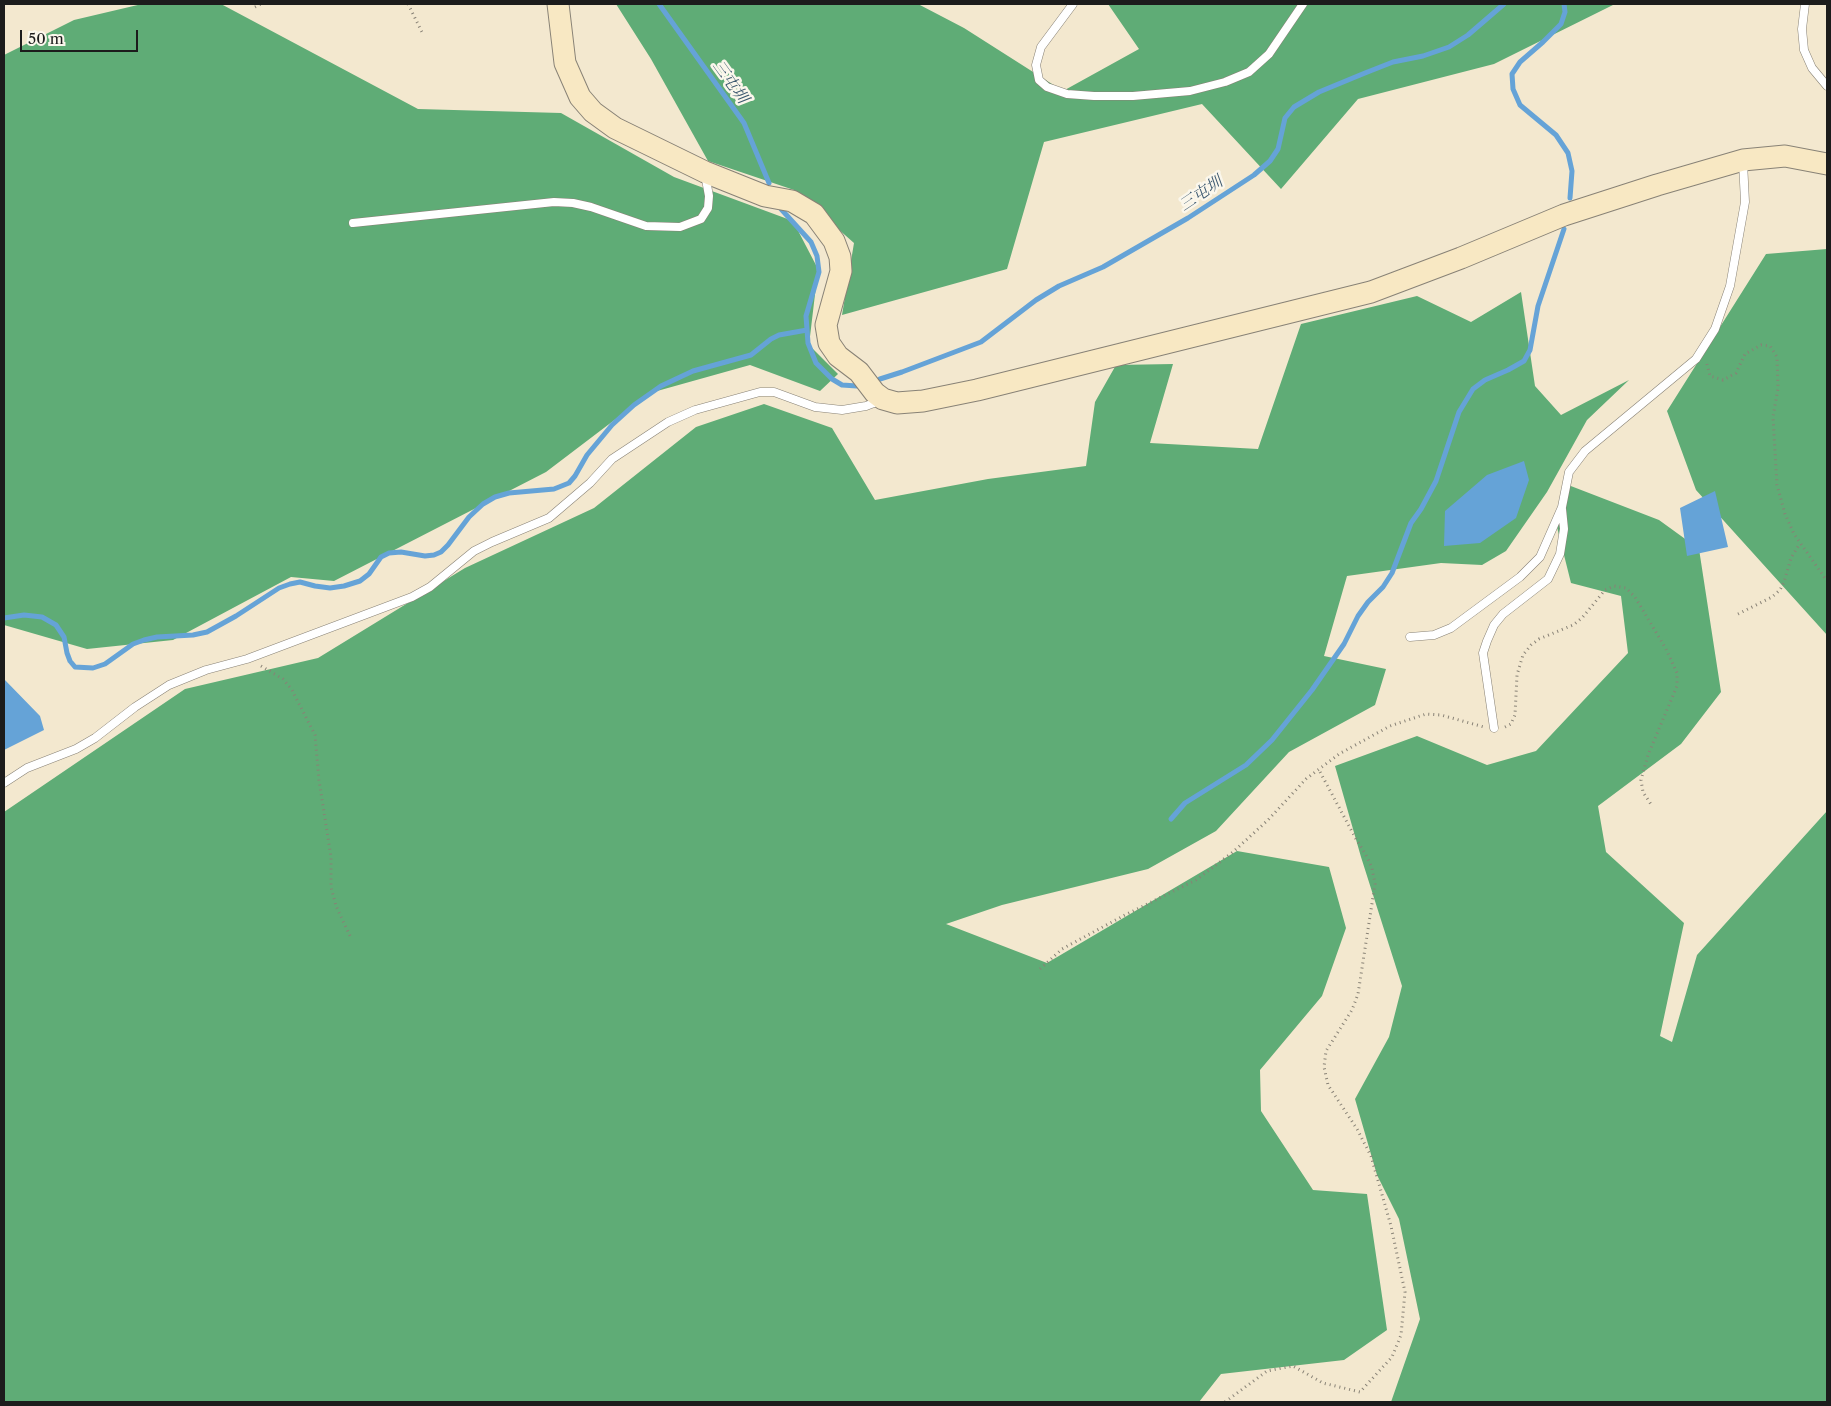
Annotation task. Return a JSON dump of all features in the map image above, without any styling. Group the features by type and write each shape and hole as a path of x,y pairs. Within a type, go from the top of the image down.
{"street":[{"path":"558,4 565,63 580,97 593,112 615,128 704,172 765,196 792,201 814,214 834,241 840,257 841,271 826,325 829,343 838,356 859,372 875,393 883,399 897,403 923,401 977,390 1371,292 1564,215 1743,160 1785,156 1827,164"}],"lane":[{"path":"1073,4 1041,47 1036,65 1038,80 1047,88 1060,92 1094,96 1133,96 1190,91 1225,82 1249,72 1269,54 1303,4"},
{"path":"1805,4 1802,29 1804,50 1812,68 1827,86"},
{"path":"1410,637 1434,635 1451,628 1520,577 1540,557 1562,507 1569,472 1585,450 1696,359 1715,329 1730,286 1745,202 1743,160"},
{"path":"353,223 554,202 573,203 591,207 646,226 680,228 701,219 708,208 709,196 704,172"},
{"path":"4,783 27,768 76,749 169,685 206,670 247,659 412,598 430,587 474,551 549,518 590,483 612,459 668,422 695,410 760,392 774,392 815,407 842,410 866,406 883,399"},
{"path":"1494,728 1483,653 1494,625 1504,614 1548,579 1560,554 1564,529 1562,507"}],"path":[{"path":"255,7 261,4"},
{"path":"408,4 422,32"},
{"path":"1715,329 1706,364 1710,376 1724,380 1736,373 1745,354 1760,345 1770,346 1777,357 1778,388 1773,417 1777,485 1785,514 1794,534 1827,581"},
{"path":"1738,614 1772,597 1780,590 1791,558 1800,542"},
{"path":"1040,969 1062,949 1196,880 1233,852 1268,820 1306,779 1339,754 1390,726 1426,714 1441,715 1486,728 1503,728 1511,724 1515,715 1517,675 1523,655 1539,639 1552,635 1577,621 1605,590 1614,586 1626,588 1635,597 1666,649 1677,673 1677,686 1648,755 1641,780 1643,792 1652,806"},
{"path":"247,659 283,679 292,690 315,735 319,780 331,857 331,887 336,906 351,938"},
{"path":"1225,1402 1267,1371 1293,1366 1323,1383 1360,1392 1392,1357 1401,1335 1405,1292 1391,1226 1371,1156 1357,1129 1328,1085 1324,1067 1326,1051 1352,1010 1358,994 1375,884 1372,868 1366,855 1319,770"}],"green space":[{"path":"142,4 221,4 418,109 561,113 674,177 793,221 818,269 809,345 838,374 820,391 750,365 650,393 546,472 334,581 291,577 173,640 87,649 4,625 4,55 74,20"},
{"path":"616,4 918,4 964,28 1063,91 1139,49 1108,4 1615,4 1494,64 1358,99 1281,189 1202,104 1044,142 1007,269 842,315 854,243 794,190 708,161 651,59"},
{"path":"1827,249 1827,635 1696,490 1667,411 1766,254"},
{"path":"1521,292 1535,386 1561,415 1629,380 1587,420 1547,492 1506,551 1482,565 1441,563 1347,576 1324,656 1386,669 1375,705 1289,752 1216,831 1148,869 1002,905 946,924 1047,963 1237,851 1329,867 1346,928 1322,996 1260,1070 1261,1111 1313,1190 1367,1194 1387,1330 1344,1360 1221,1374 1199,1402 4,1402 4,812 185,689 318,658 465,568 594,508 696,427 764,404 832,428 875,500 988,479 1086,466 1095,402 1116,365 1173,364 1150,443 1258,449 1301,324 1417,296 1471,322"},
{"path":"1563,483 1659,520 1699,549 1721,692 1681,744 1598,806 1606,852 1684,923 1660,1036 1672,1042 1697,955 1827,811 1827,1402 1391,1402 1420,1319 1399,1219 1377,1175 1355,1099 1389,1037 1402,986 1361,857 1335,766 1417,736 1487,765 1536,751 1628,653 1621,596 1571,583 1556,523"}],"water":[{"path":"1524,461 1529,480 1516,518 1480,543 1444,546 1445,511 1487,475"},
{"path":"1715,491 1728,547 1687,556 1680,508"},
{"path":"4,679 40,716 44,730 4,750"}],"waterway":[{"name":"三屯圳","path":"659,4 744,123 769,183"},
{"name":"三屯圳","path":"880,379 981,342 1036,300 1059,286 1103,267 1188,218 1254,175 1270,161 1278,149 1285,118 1294,107 1319,92 1393,62 1423,56 1449,47 1468,35 1504,4"},
{"path":"1564,4 1565,12 1561,24 1520,62 1512,74 1513,89 1520,105 1556,135 1568,153 1572,171 1570,198"},
{"name":"三屯圳","path":"781,209 811,242 817,256 819,272 806,316 808,343 816,363 832,379 842,385 857,386"},
{"path":"1171,819 1185,803 1246,765 1272,740 1312,690 1344,644 1358,616 1368,602 1383,587 1392,573 1411,523 1436,481 1459,412 1473,389 1485,380 1524,361 1530,350 1538,306 1564,229"},
{"path":"4,618 24,615 42,617 56,625 64,637 67,653 75,667 93,668 105,664 133,644 144,640 207,632 279,588 290,584 300,582 330,588 344,586 360,581 369,574 381,557 389,553 401,552 425,556 434,555 441,552 448,545 469,517 483,504 495,497 509,493 554,489 569,483 587,455 612,425 634,405 661,386 693,371 751,355 779,335 807,330"}]}
